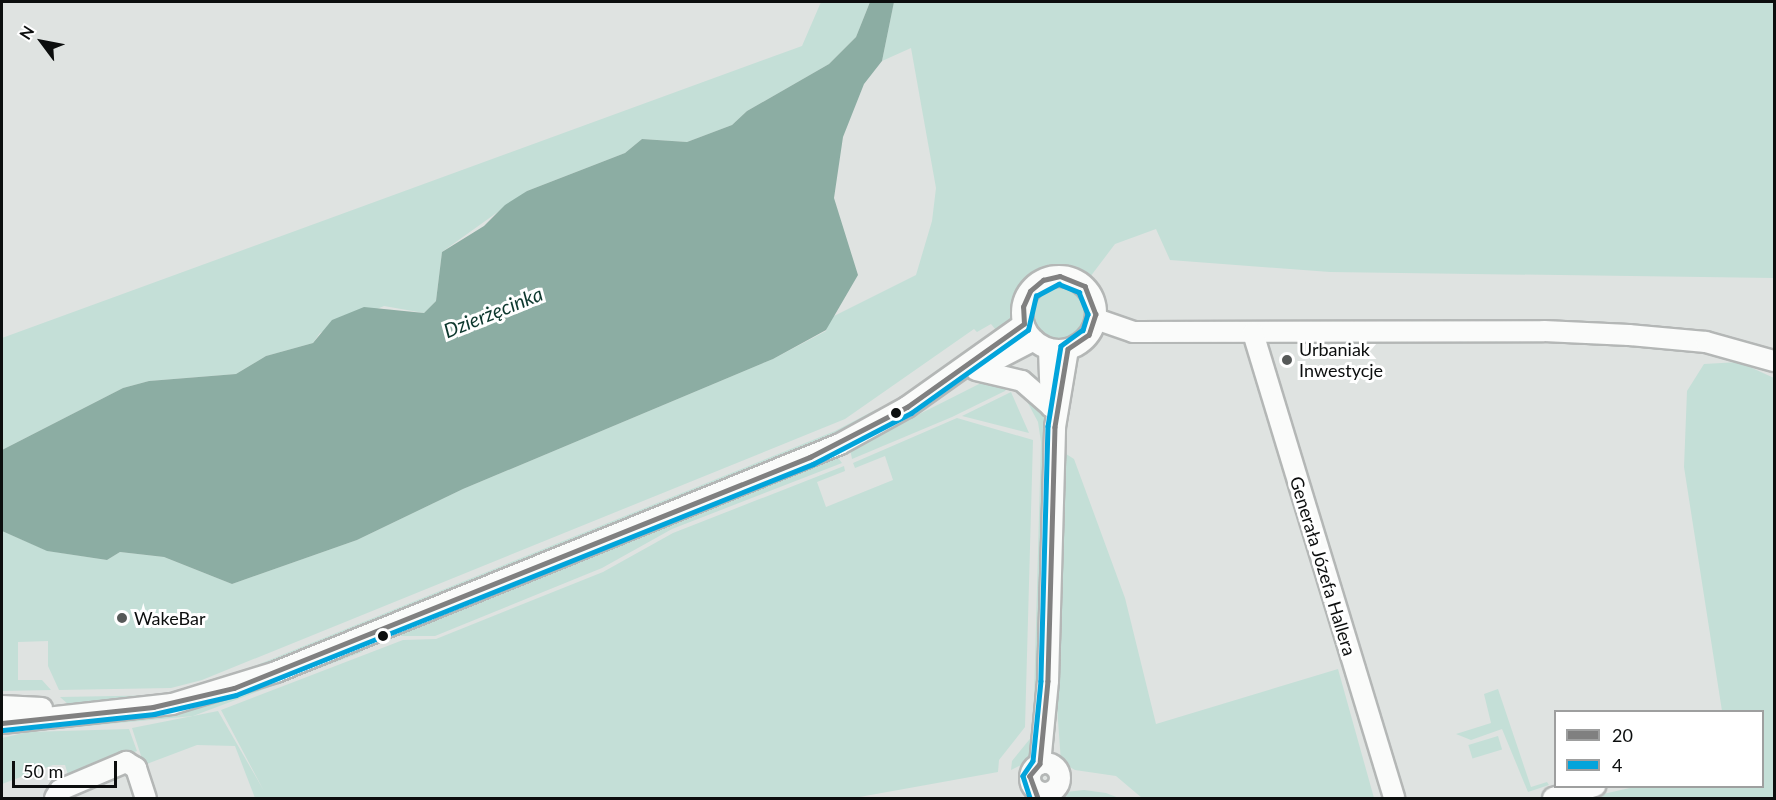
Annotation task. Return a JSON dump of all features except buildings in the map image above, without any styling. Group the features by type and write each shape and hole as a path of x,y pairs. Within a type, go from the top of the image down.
{"street":[{"path":"2,723 172,704 246,684 810,457 976,370 1044,340 1089,335 1096,319 1090,293 1077,281 1060,276 1043,280 1030,291 1023,307 1044,340 1055,428 1047,765 1060,778 1045,795"},
{"path":"1096,319 1133,332 1619,334 1706,342 1774,361"},
{"name":"Generała Józefa Hallera","path":"1253,333 1394,798"},
{"path":"1044,340 1055,428"},
{"path":"907,407 1044,340"},
{"path":"976,370 1022,381 1051,406"},
{"path":"2,706 95,712"},
{"path":"55,798 60,790 126,762 136,768 146,798"},
{"path":"1553,798 1587,788"}],"shaded area":[{"path":"821,2 870,2 856,37 829,64 747,111 732,125 687,142 642,139 625,153 527,191 442,252 436,301 424,313 384,306 320,333 313,343 266,356 236,374 149,381 123,388 2,450 2,338 802,46"},
{"path":"894,2 1774,2 1774,278 1330,272 1170,260 1156,229 1115,244 1087,281 1065,271 1041,275 1023,292 1012,325 1000,335 991,324 977,332 974,329 845,419 202,680 171,688 59,690 48,666 48,641 18,642 18,680 42,680 51,690 2,691 2,531 48,551 107,560 120,552 164,557 232,584 357,540 463,489 773,359 826,331 830,318 916,275 932,221 936,188 911,48 882,61"},
{"path":"1055,286 1065,286 1075,290 1083,298 1087,313 1083,328 1075,336 1065,340 1055,340 1045,336 1037,328 1033,318 1033,308 1037,298 1045,290"},
{"path":"1739,362 1774,378 1774,798 1586,798 1630,788 1764,788 1764,710 1722,710 1684,467 1687,391 1704,364"},
{"path":"987,380 1010,382 1005,391 952,417 852,459 850,449"},
{"path":"1021,390 1042,408 1047,422 1040,699 1033,759 1011,770 1012,761 1033,735 1041,442 1038,422"},
{"path":"1011,392 1029,433 962,416 1009,393"},
{"path":"877,409 852,431 258,670 205,686 835,431"},
{"path":"957,418 1033,440 1025,727 999,760 998,772 854,798 255,798 235,746 197,745 144,765 132,728 218,711 264,791 221,710 403,640 436,639 603,572 673,533 844,466 845,471 817,482 826,507 893,480 885,456 855,468 853,463"},
{"path":"1063,452 1074,459 1125,598 1156,724 1338,669 1374,798 1142,798 1116,776 1075,770 1061,762 1056,693"},
{"path":"836,455 842,463 672,529 602,568 435,636 401,636 399,631"},
{"path":"359,647 362,652 193,716 2,734 2,728 174,712 213,703"},
{"path":"1498,689 1531,787 1547,782 1549,785 1528,792 1502,729 1471,740 1456,734 1491,723 1484,694"},
{"path":"172,695 69,705 60,697"},
{"path":"129,729 137,751 69,778 65,765 53,765 2,784 2,738 28,732"},
{"path":"1498,736 1502,749 1472,758 1468,745"},
{"path":"1084,790 1106,793 1119,798 1059,798 1066,792"}],"water":[{"name":"Dzierżęcinka","path":"870,2 894,2 882,61 864,84 843,137 834,198 858,275 826,330 773,359 463,489 357,540 232,584 164,557 120,552 107,560 47,551 2,531 2,450 123,388 149,381 236,374 266,356 313,343 332,320 364,307 424,313 436,301 442,252 484,226 505,205 527,191 625,153 642,139 687,142 732,125 747,111 829,64 856,37"}],"transit line":[{"name":"20","path":"2,723 153,707 234,688 810,457 907,407 1024,324 1023,307 1030,291 1043,280 1060,276 1085,286 1096,314 1089,335 1068,349 1055,427 1048,681 1040,764 1030,776 1038,798"},
{"name":"4","path":"3,730 154,714 236,695 813,464 911,413 1028,330 1036,296 1059,284 1079,292 1088,314 1083,330 1061,346 1048,426 1041,681 1033,761 1023,776 1030,798"}],"place":[{"name":"Urbaniak Inwestycje","path":"1287,360"},
{"name":"WakeBar","path":"122,618"}]}
